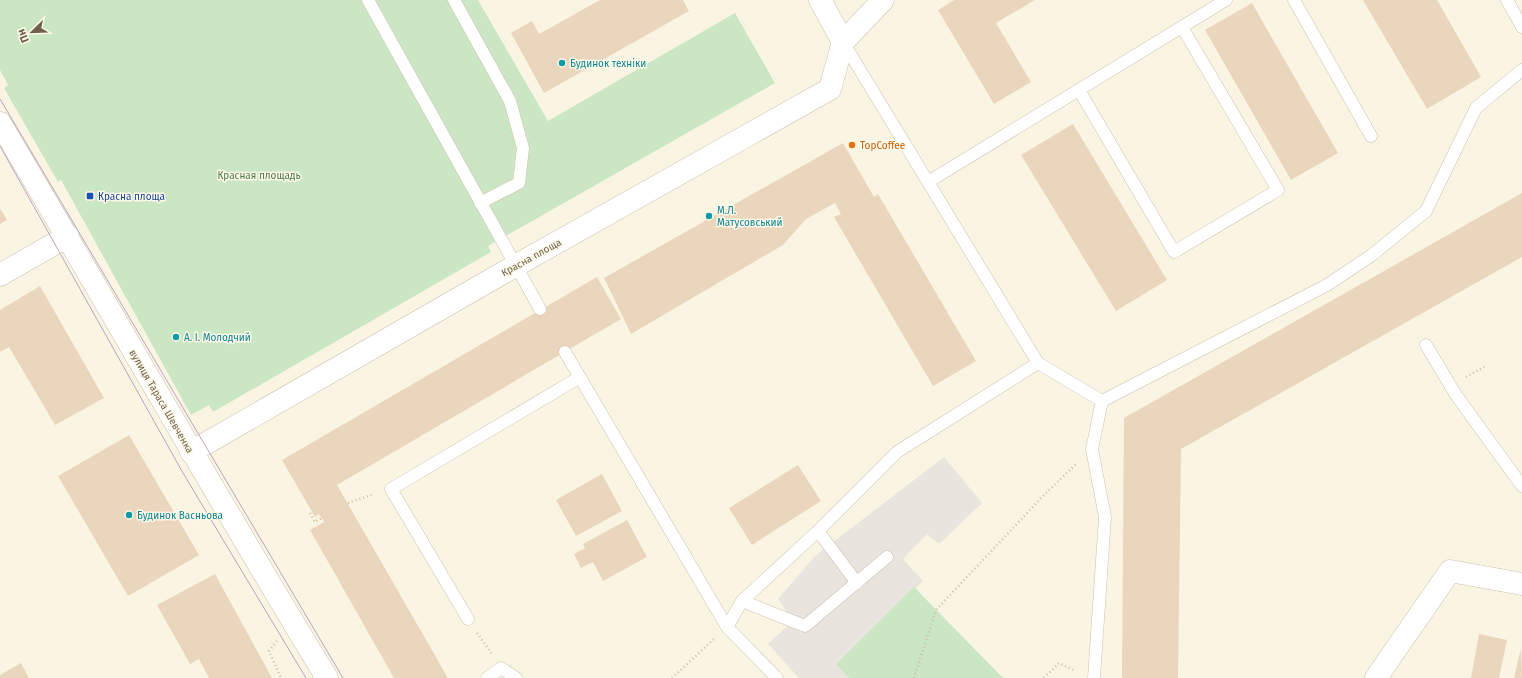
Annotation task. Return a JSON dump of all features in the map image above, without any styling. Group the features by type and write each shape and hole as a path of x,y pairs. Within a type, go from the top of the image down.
{"street":[{"path":"820,0 843,42 883,0"},
{"name":"Красна площа","path":"191,452 515,266 830,89 843,42"},
{"name":"вулиця Тараса Шевченка","path":"0,123 68,236 191,452 327,678"},
{"path":"0,275 68,236"},
{"path":"1376,678 1450,572 1522,584"}],"lane":[{"path":"368,0 540,309"},
{"path":"454,0 510,101 523,148 519,183 480,202"},
{"path":"928,182 1226,0"},
{"path":"1294,0 1371,136"},
{"path":"1508,0 1522,27"},
{"path":"1079,90 1174,252 1278,190 1182,27"},
{"path":"843,42 1038,363 1102,401"},
{"path":"1102,401 1327,285 1372,256 1426,211 1476,108 1522,70"},
{"path":"1426,345 1456,394 1522,486"},
{"path":"565,352 727,627 777,678"},
{"path":"727,627 742,601 818,531 897,452 1038,363"},
{"path":"468,619 392,489 580,377"},
{"path":"1094,678 1104,517 1092,449 1102,401"},
{"path":"818,531 857,583"},
{"path":"742,601 805,626 887,557"},
{"path":"487,678 501,668 516,678"}],"path":[{"path":"914,678 936,610 1044,495 1092,449"},
{"path":"348,503 392,489"},
{"path":"310,513 315,522 322,518"},
{"path":"468,619 501,668"},
{"path":"672,678 727,627"},
{"path":"270,651 281,678"},
{"path":"1044,678 1059,663 1078,672"}],"shaded area":[{"path":"944,457 982,503 939,544 927,534 903,559 923,581 836,664 849,678 799,678 768,644 793,621 778,599 815,556"}],"green space":[{"name":"Красная площадь","path":"0,0 478,0 548,121 735,13 775,83 488,246 491,252 213,412 209,405 191,415 61,180 58,182 4,88 8,85 0,70"},
{"path":"914,587 1003,678 849,678 836,664"}],"building":[{"name":"Будинок техніки","path":"600,0 683,0 689,11 544,93 511,33 532,21 539,34"},
{"path":"954,0 1035,0 996,23 1031,82 994,104 938,10"},
{"path":"1363,0 1437,0 1481,77 1427,109"},
{"path":"1252,3 1338,153 1291,180 1205,30"},
{"path":"1073,124 1167,280 1116,311 1021,155"},
{"path":"843,143 874,197 878,194 976,361 933,386 834,217 841,214 835,203 806,219 783,245 631,334 604,278"},
{"path":"1522,193 1522,257 1181,449 1178,678 1122,678 1124,418"},
{"path":"0,208 7,220 0,224"},
{"path":"597,277 621,319 337,485 448,678 394,678 310,530 324,522 319,514 315,517 282,460"},
{"path":"40,286 104,398 55,425 9,347 0,352 0,310"},
{"name":"Будинок Васньова","path":"129,435 199,555 128,596 58,476"},
{"path":"798,465 821,501 752,545 729,508"},
{"path":"602,474 622,511 576,536 556,500"},
{"path":"627,520 647,557 603,581 593,562 581,568 574,554 585,548 583,544"},
{"path":"215,574 272,678 209,678 199,659 190,664 157,605"},
{"path":"1479,634 1507,640 1499,678 1471,678"},
{"path":"1521,648 1522,678 1514,678"},
{"path":"21,663 29,678 0,678 0,675"}],"tram line":[{"path":"0,99 343,678"},
{"path":"0,146 183,473 306,678"}],"place":[{"name":"Будинок техніки","path":"562,63"},
{"name":"TopCoffee","path":"852,145"},
{"name":"Красна площа","path":"90,196"},
{"name":"М.Л. Матусовський","path":"709,216"},
{"name":"А. І. Молодчий","path":"176,337"},
{"name":"Будинок Васньова","path":"129,515"}]}
